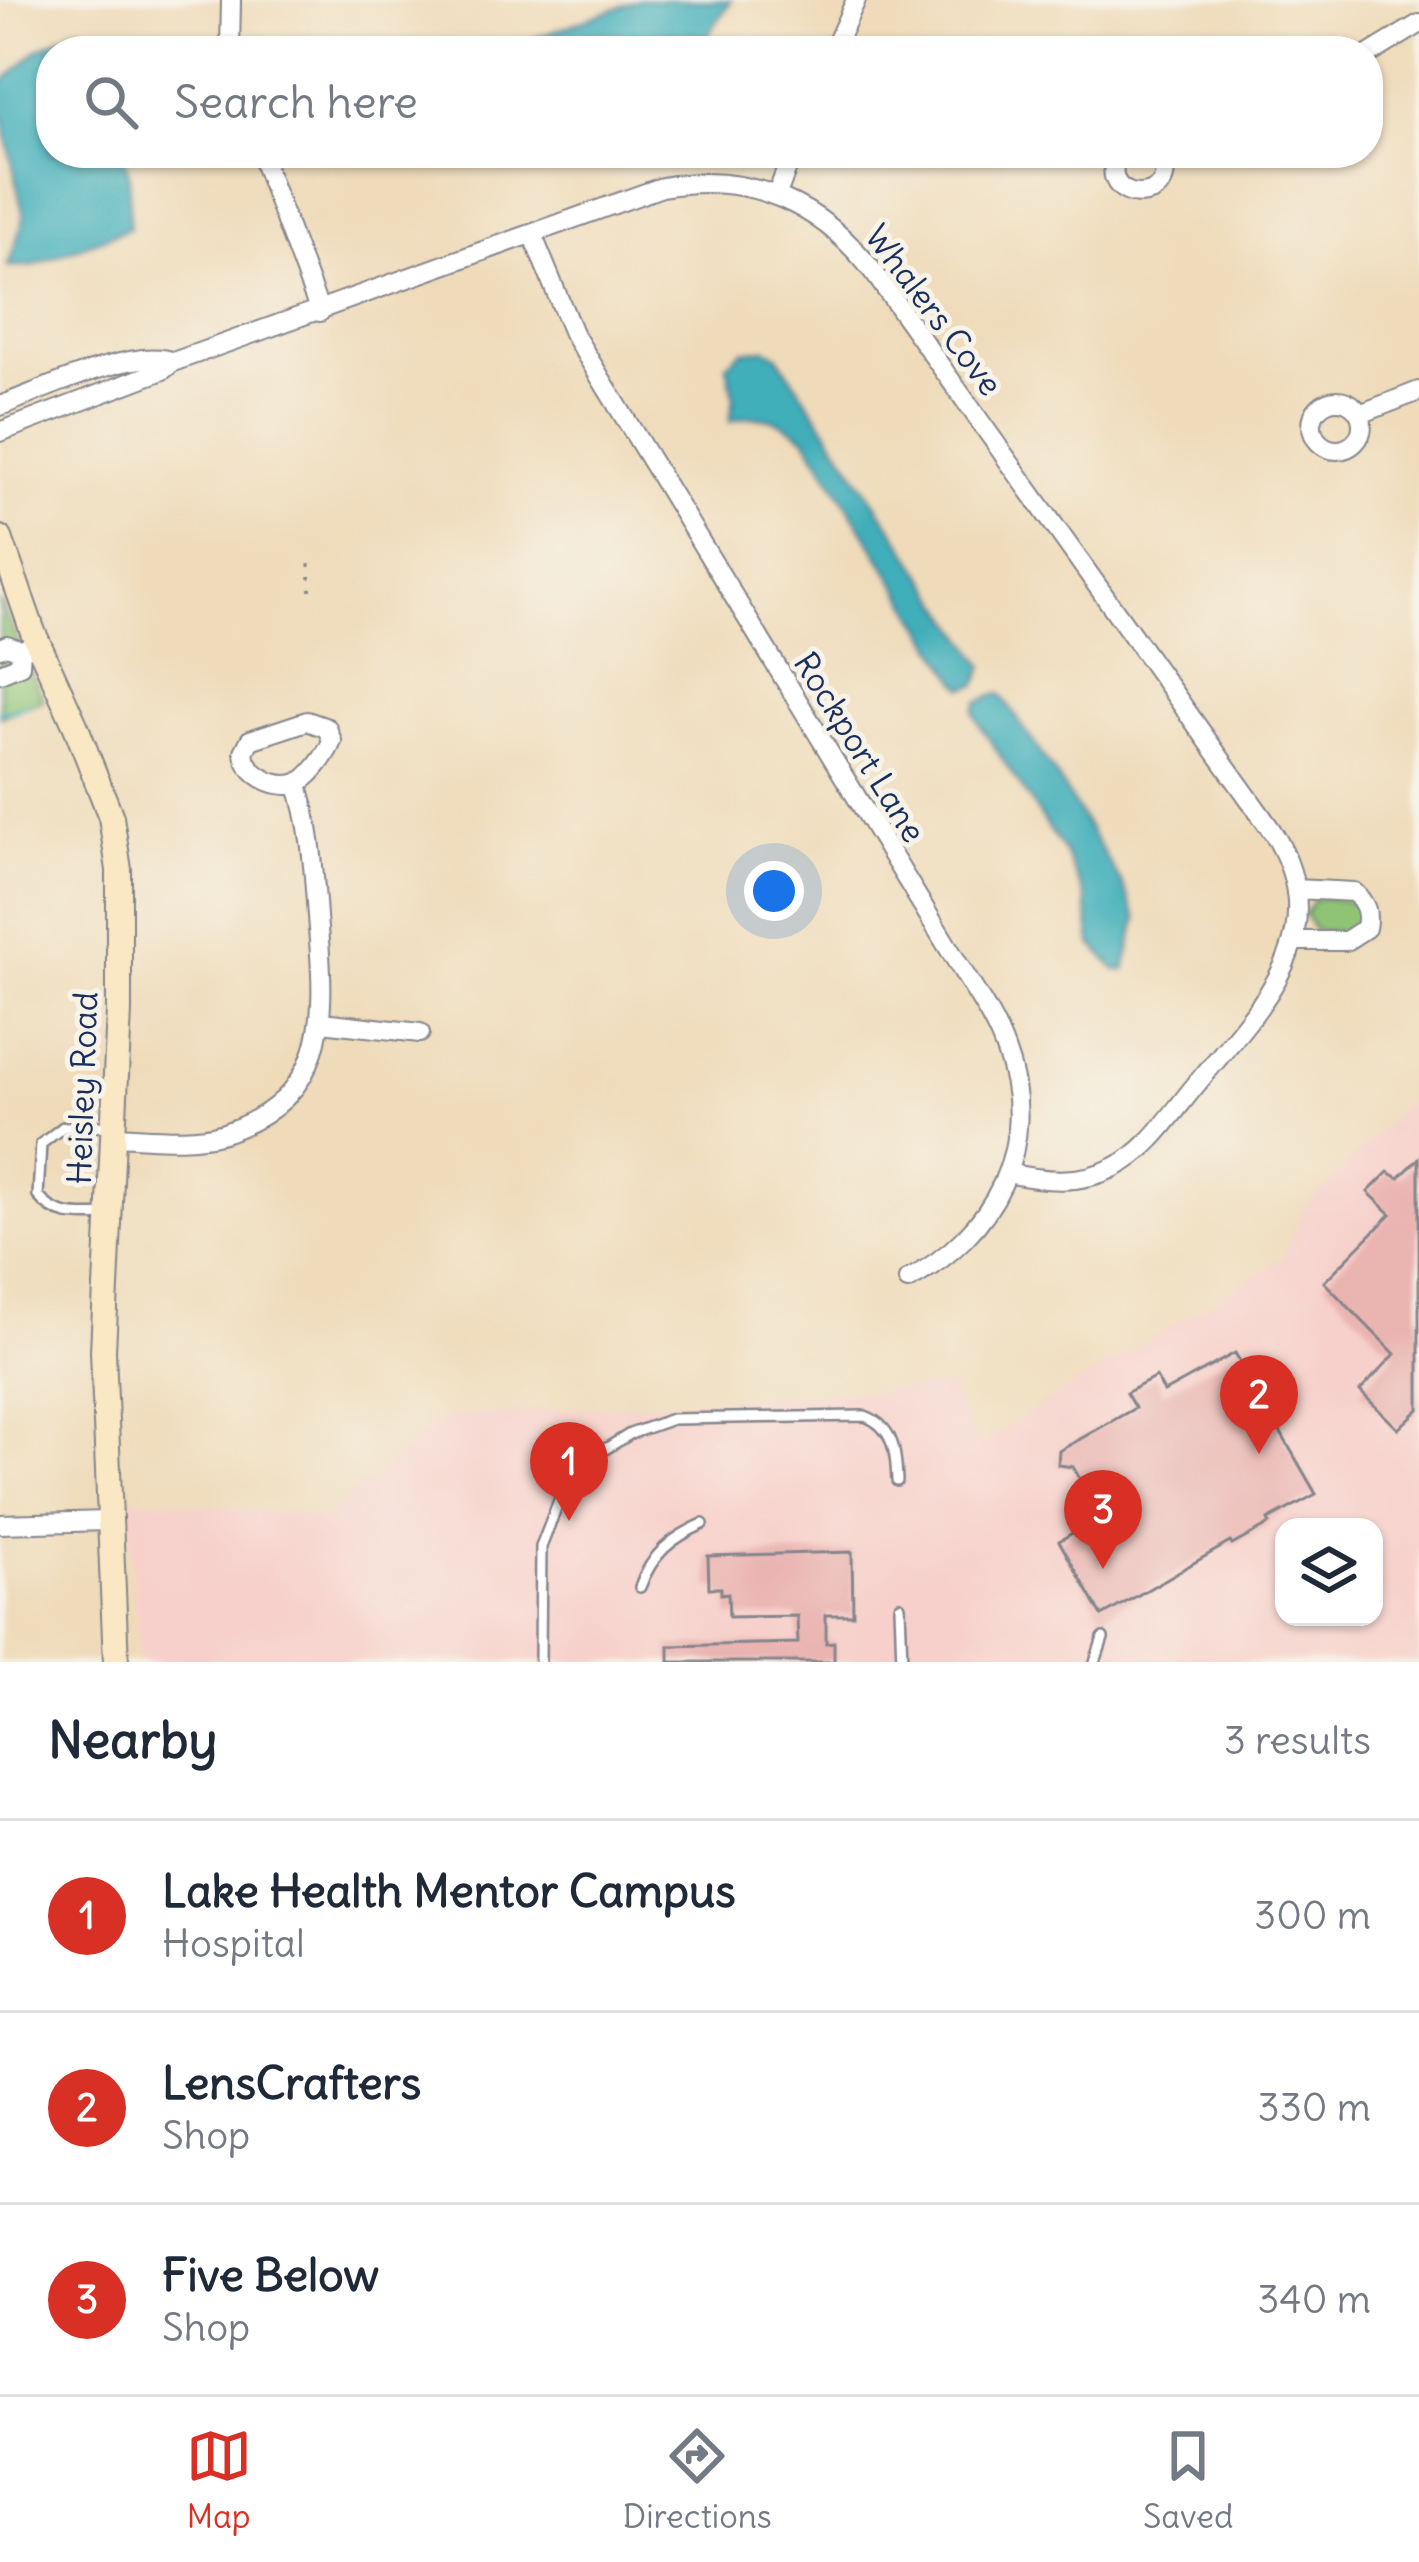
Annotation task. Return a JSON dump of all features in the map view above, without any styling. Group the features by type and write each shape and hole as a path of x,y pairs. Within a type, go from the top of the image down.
{"street":[{"path":"230,36 231,0"},
{"path":"840,36 856,0"},
{"path":"1383,46 1419,25"},
{"path":"266,168 320,312"},
{"path":"778,194 788,168"},
{"path":"1114,168 1122,189 1141,196 1151,193 1164,178 1164,168"},
{"name":"Whalers Cove","path":"0,432 163,370 173,362 633,195 681,183 724,183 778,194 823,219 875,274 1271,830 1290,860 1296,890 1294,941 1266,1000 1139,1150 1116,1167 1070,1180 1007,1173"},
{"name":"Rockport Lane","path":"532,234 573,333 999,1034 1017,1090 1017,1126 1007,1173 998,1196 970,1236 944,1259 908,1280"},
{"name":"Whalers Cove","path":"0,406 113,366 163,358 173,362"},
{"path":"1360,414 1419,391"},
{"name":"Heisley Road","path":"0,538 30,647 91,763 111,818 117,852 122,914 103,1351 116,1662"},
{"path":"0,648 30,647 20,664 0,673"},
{"path":"307,721 327,728 331,747 297,784 259,777 244,761 245,746 250,740 307,721"},
{"path":"114,1131 222,1134 282,1100 299,1079 322,1022 309,818 297,784"},
{"path":"1294,941 1346,941 1366,928 1368,917 1354,892 1296,890"},
{"path":"322,1022 420,1033"},
{"path":"0,1524 108,1521"}],"lane":[{"path":"110,1215 68,1216 50,1210 38,1196 40,1144 63,1127 114,1131"},
{"path":"540,1662 538,1574 549,1520 579,1472 630,1434 672,1418 865,1416 888,1431 896,1452 897,1481"},
{"path":"640,1587 647,1567 662,1548 703,1524"},
{"path":"900,1606 902,1662"},
{"path":"1095,1662 1103,1638"}],"path":[{"path":"309,563 311,598"}],"shaded area":[{"path":"1419,1089 1419,1662 139,1662 127,1498 325,1518 446,1416 949,1386 977,1445 1283,1257 1306,1207"}],"green space":[{"path":"0,601 43,700 0,716"},
{"path":"1313,900 1358,903 1362,910 1358,926 1348,934 1314,930 1305,914"}],"water":[{"path":"639,0 731,1 707,36 541,36"},
{"path":"36,51 36,168 127,168 129,228 32,266 8,266 24,218 0,85"},
{"path":"766,349 777,355 984,666 977,685 964,688 953,675 805,437 769,419 730,421 734,398 727,365 742,351"},
{"path":"1000,693 1122,884 1137,919 1125,970 1116,970 1092,944 1085,896 1065,853 979,724 974,711 978,702"}],"building":[{"path":"1419,1158 1419,1409 1398,1429 1360,1391 1395,1354 1324,1282 1391,1214 1368,1192 1388,1172 1399,1178"},
{"path":"1235,1353 1316,1494 1102,1616 1059,1541 1101,1516 1073,1467 1058,1465 1059,1451 1135,1408 1126,1393 1156,1377 1164,1392"},
{"path":"852,1552 853,1615 826,1615 826,1643 834,1642 834,1662 669,1662 669,1646 798,1643 797,1616 729,1617 728,1593 709,1588 708,1556"}],"waterway":[{"path":"0,712 29,705"}],"place":[{"name":"LensCrafters","path":"1259,1454"},
{"name":"Lake Health Mentor Campus","path":"569,1521"},
{"name":"Five Below","path":"1103,1569"}]}
